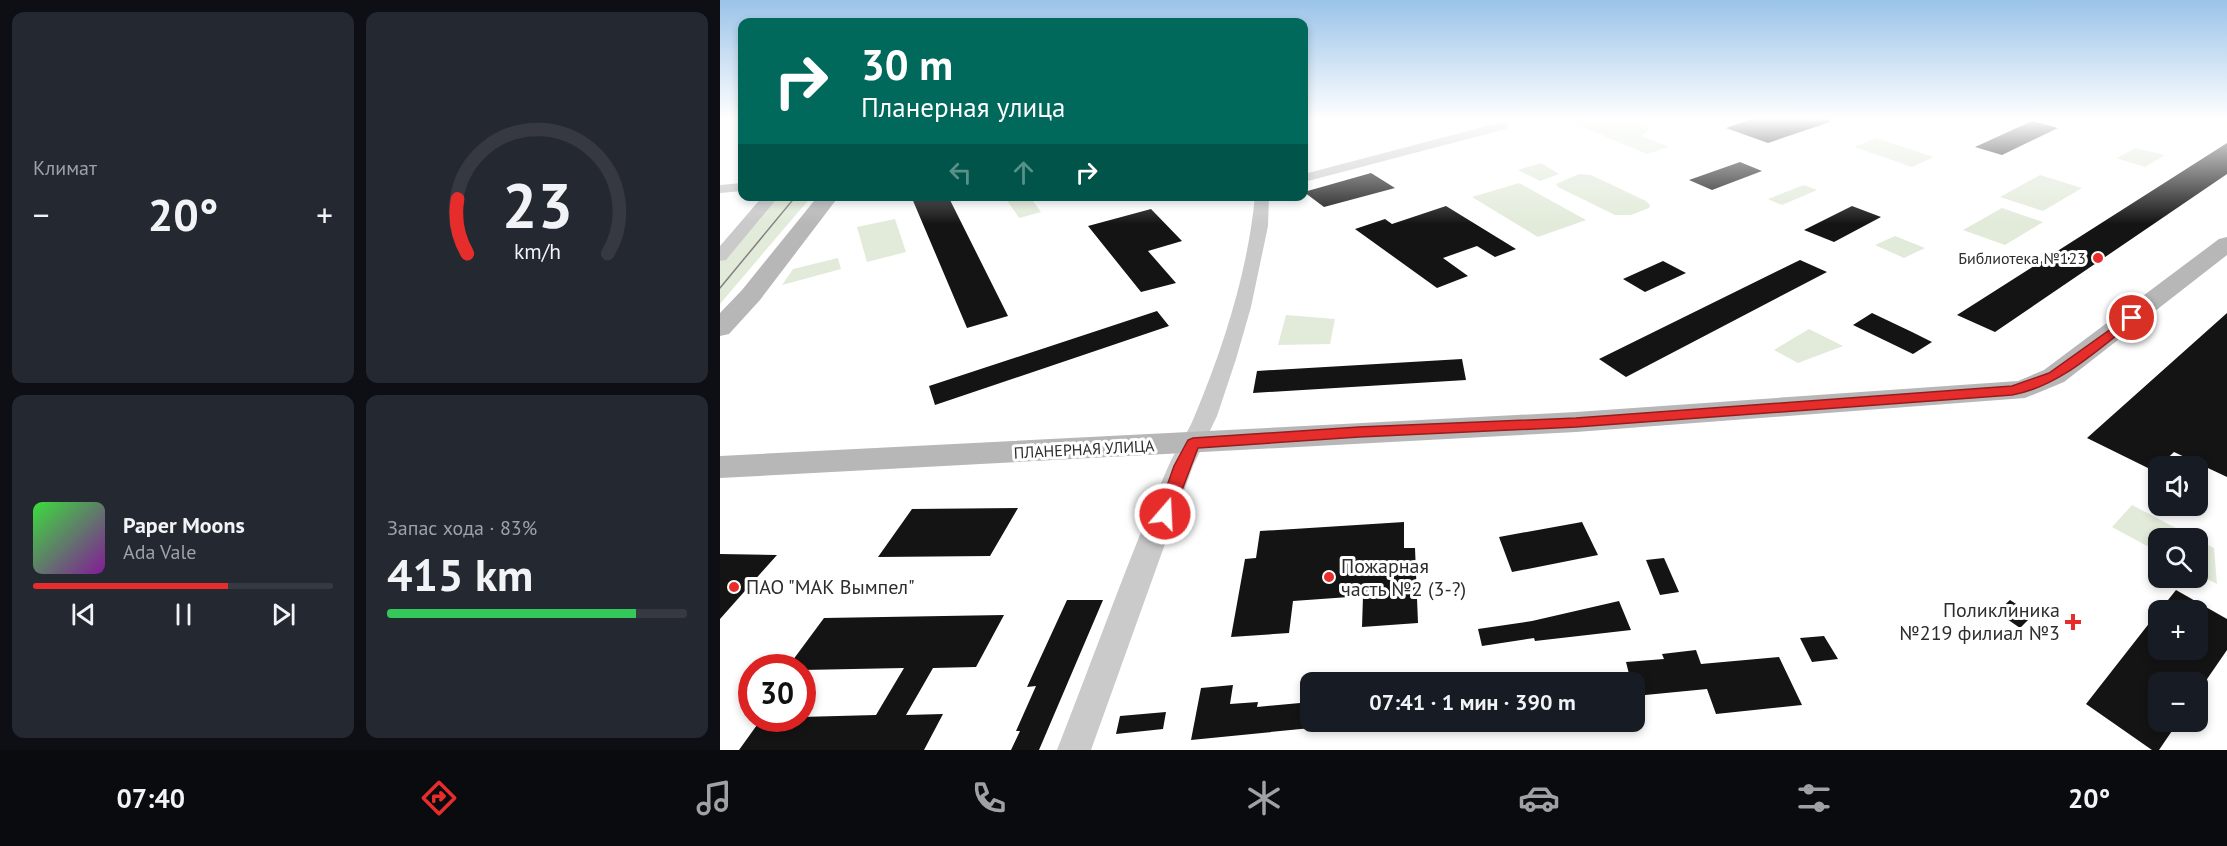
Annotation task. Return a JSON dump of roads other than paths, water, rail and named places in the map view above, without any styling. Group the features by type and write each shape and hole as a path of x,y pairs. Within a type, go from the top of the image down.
{"main road":[{"path":"720,328 751,295 825,201"},
{"name":"ПЛАНЕРНАЯ УЛИЦА","path":"720,467 1576,422 2019,390 2046,380 2062,370 2222,253"}],"street":[{"path":"1308,177 1395,154"},
{"path":"720,189 738,187"},
{"path":"720,256 768,201"},
{"path":"1074,750 1165,514 1181,466 1206,416 1242,307 1260,226 1262,201"}],"tram line":[{"path":"720,288 792,201"}],"place":[{"name":"Библиотека №123","path":"2098,258"},
{"name":"Пожарная часть №2 (3-?)","path":"1329,577"},
{"name":"ПАО \"МАК Вымпел\"","path":"734,587"},
{"name":"Поликлиника №219 филиал №3","path":"2073,622"}]}
